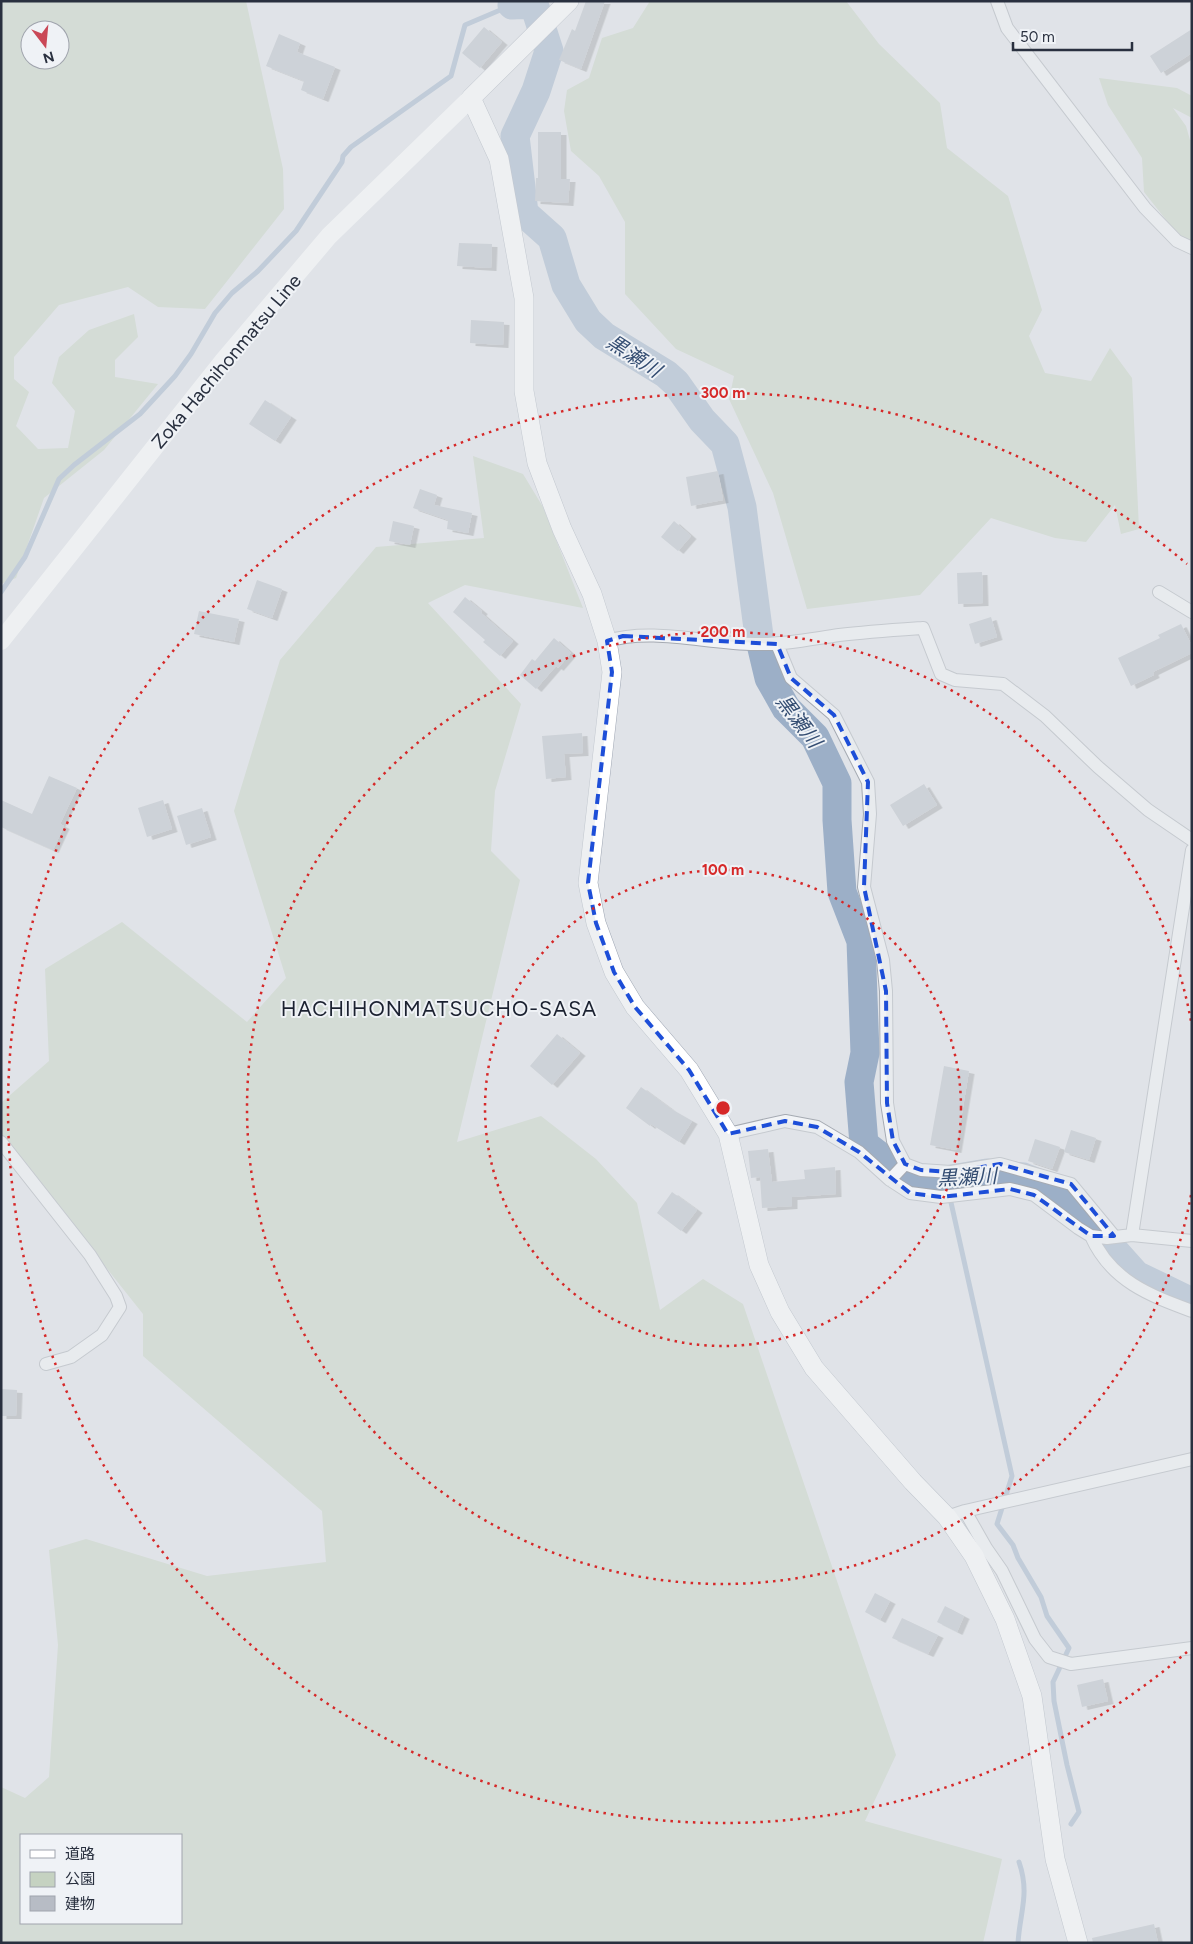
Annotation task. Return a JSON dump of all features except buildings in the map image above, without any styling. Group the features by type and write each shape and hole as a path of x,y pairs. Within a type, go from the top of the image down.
{"main road":[{"path":"568,1 470,98 498,159 524,298 524,391 537,463 562,529 592,594 607,641 612,672 588,883 596,923 614,972 635,1006 688,1070 728,1134 759,1265 780,1312 814,1368 913,1482 947,1517 974,1556 1005,1619 1032,1696 1055,1858 1078,1943"},
{"name":"Zoka Hachihonmatsu Line","path":"1,641 223,361 323,244 470,98"}],"street":[{"path":"997,1 1007,28 1145,208 1177,241 1192,248"},
{"path":"1159,592 1192,612"},
{"path":"607,641 623,636 679,637 773,644 839,635 923,628 941,674 955,680 1003,684 1045,716 1098,767 1148,810 1192,840"},
{"path":"773,644 791,678 834,715 868,782 870,814 864,887 883,960 886,991 887,1103 897,1172 910,1193 941,1196 1010,1189 1034,1195 1078,1228 1092,1236 1107,1238 1132,1235 1192,1241"},
{"path":"1132,1235 1192,850"},
{"path":"728,1134 786,1121 816,1127 897,1172 921,1170 950,1172 1000,1164 1071,1184 1114,1236"},
{"path":"1,1142 90,1255 116,1296 120,1307 102,1335 71,1356 46,1364"},
{"path":"1092,1236 1098,1251 1122,1278 1153,1296 1192,1311"},
{"path":"947,1517 965,1511 1192,1459"},
{"path":"965,1511 986,1548 1002,1571 1035,1639 1049,1657 1071,1664 1192,1648"}],"highlighted area":[{"path":"623,636 777,644 791,678 834,715 868,782 864,887 886,991 887,1103 893,1141 905,1164 921,1170 951,1172 1000,1164 1071,1184 1114,1236 1091,1236 1034,1195 1010,1189 941,1197 910,1193 859,1152 817,1127 785,1121 728,1134 689,1070 635,1007 614,972 596,923 588,883 612,672 607,641"}],"green space":[{"path":"1,1 246,1 283,169 284,209 205,309 158,307 128,287 59,305 14,357 14,379 29,392 16,426 38,449 68,448 75,411 52,383 59,357 89,330 134,314 138,337 115,360 115,377 158,384 104,450 44,498 16,578 1,584"},
{"path":"650,1 846,1 879,44 940,103 947,148 1008,196 1042,310 1029,336 1045,373 1091,381 1110,348 1132,378 1139,529 1121,534 1115,505 1086,542 1055,538 991,518 920,595 807,609 773,493 729,399 734,376 676,349 625,294 625,222 599,176 571,151 564,111 567,90 589,78 602,38 633,28"},
{"path":"1099,78 1177,88 1192,96 1192,118 1173,108 1186,126 1190,140 1192,140 1192,244 1182,240 1144,192 1142,158 1108,105"},
{"path":"473,456 523,474 543,507 583,608 465,585 428,603 521,704 495,791 491,851 520,880 457,1142 541,1116 596,1159 637,1203 660,1310 703,1279 743,1304 896,1755 865,1821 1002,1859 983,1943 1,1943 1,1787 25,1798 49,1777 58,1645 49,1550 86,1539 207,1576 326,1562 322,1511 143,1356 143,1314 1,1135 1,1103 49,1061 45,969 122,922 247,1022 286,978 234,811 280,660 376,547 484,538"}],"waterway":[{"name":"黒瀬川","path":"514,1 512,5 534,4 549,51 536,91 515,136 524,213 552,238 566,285 588,321 604,336 666,374 676,383 702,420 725,444 742,507 759,636 769,678 786,708 815,737 837,783 837,820 842,892 861,941 865,1053 859,1082 864,1144 907,1177 946,1180 987,1173 1023,1177 1061,1192 1071,1199 1094,1228"},
{"path":"1,592 25,557 59,479 74,465 140,414 175,376 191,354 215,313 232,293 258,271 296,231 342,162 343,156 351,147 451,76 465,25 512,5"},
{"path":"946,1180 1012,1476 997,1524 1013,1545 1018,1558 1041,1597 1047,1616 1069,1648 1053,1682 1054,1701 1079,1812 1071,1824"},
{"name":"黒瀬川","path":"1111,1247 1136,1275 1192,1302"},
{"path":"1018,1943 1024,1893 1019,1862"}],"district":[{"name":"HACHIHONMATSUCHO-SASA","path":"439,1009"}]}
